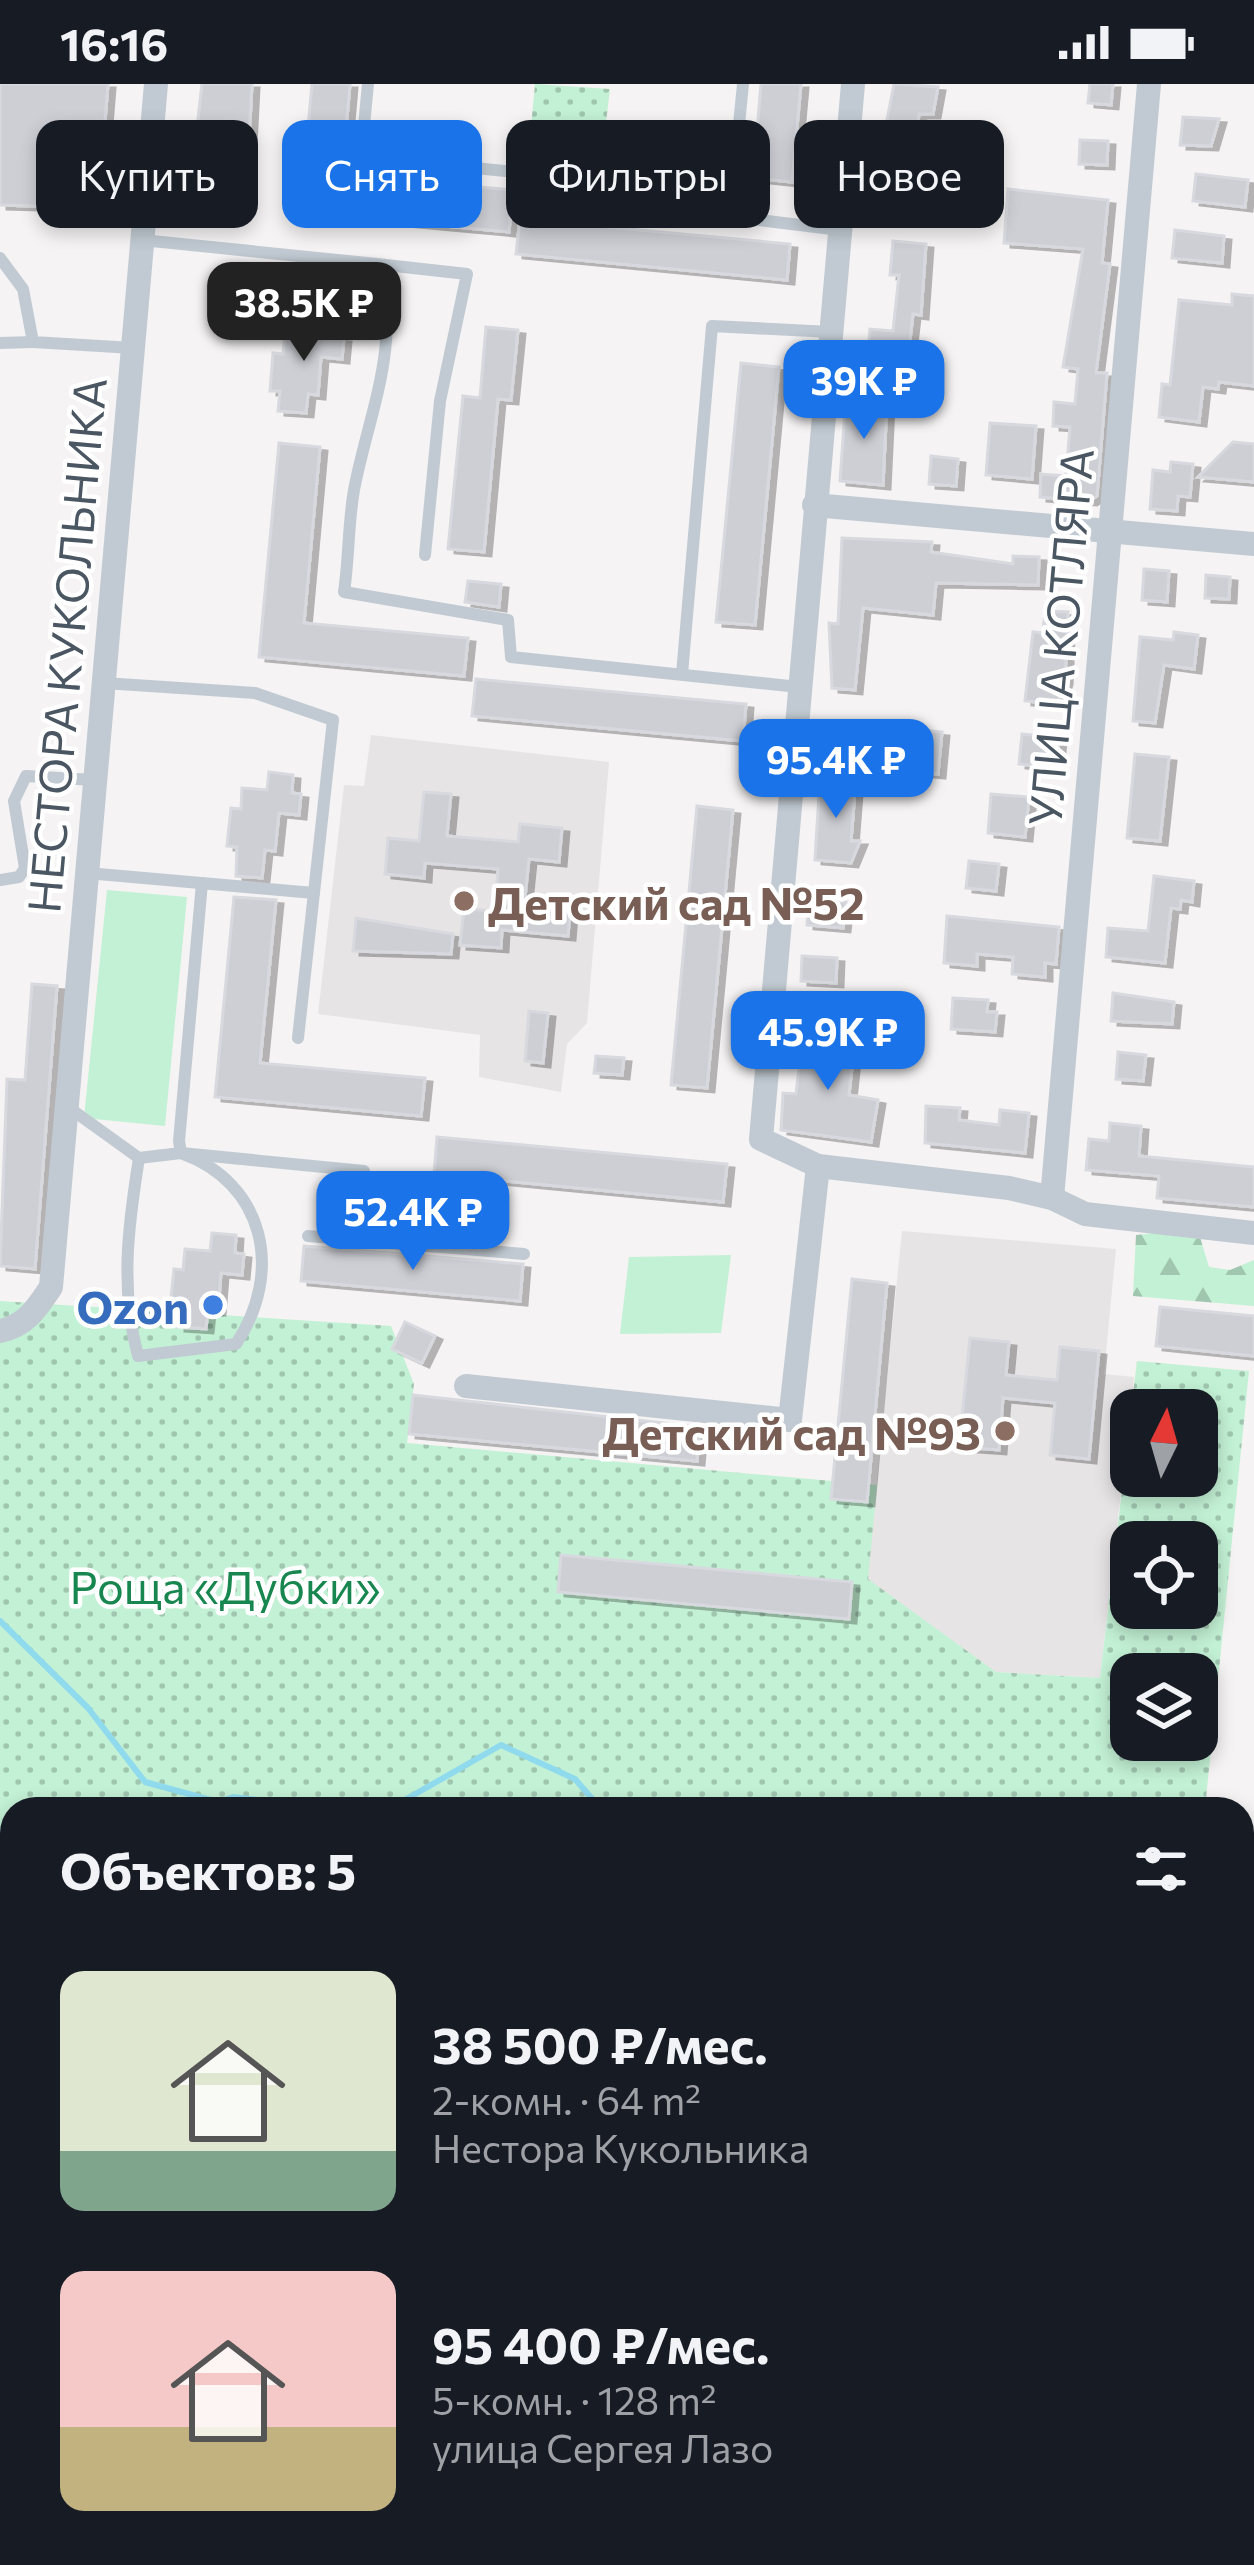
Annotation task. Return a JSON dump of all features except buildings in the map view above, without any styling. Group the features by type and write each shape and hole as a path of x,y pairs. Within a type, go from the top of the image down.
{"street":[{"name":"НЕСТОРА КУКОЛЬНИКА","path":"0,1331 16,1328 51,1287 156,84"},
{"path":"853,84 761,1139 818,1166 1009,1188 1052,1198 1085,1214 1120,1220 1254,1233"},
{"name":"УЛИЦА КОТЛЯРА","path":"1052,1198 1149,84"},
{"path":"814,505 1254,544"},
{"path":"466,1386 790,1420 818,1166"}],"lane":[{"path":"368,84 363,136 371,152 394,160 506,171"},
{"path":"739,120 743,84"},
{"path":"770,222 840,230"},
{"path":"142,240 467,274 440,401 425,555"},
{"path":"0,258 23,289 33,342"},
{"path":"377,264 390,300 379,392 354,492 344,592 508,620 512,657 799,687"},
{"path":"682,674 712,326 831,332"},
{"path":"0,343 133,348"},
{"path":"104,683 255,693 333,720 298,1038"},
{"path":"0,880 19,877 26,868 14,801 26,776 95,780"},
{"path":"87,873 314,893"},
{"path":"181,1153 202,883"},
{"path":"67,1107 139,1158 181,1153 364,1171 359,1240"},
{"path":"139,1158 125,1247 128,1316 138,1356 220,1349 236,1344 255,1308 263,1268 255,1226 228,1175 181,1153"},
{"path":"308,1236 524,1254"}],"shaded area":[{"name":"Детский сад №52","path":"371,735 609,762 587,1023 567,1044 561,1092 479,1077 480,1035 318,1014 344,785 364,786"},
{"name":"Детский сад №93","path":"902,1231 1116,1249 1104,1374 1134,1377 1133,1389 1110,1389 1110,1497 1120,1497 1118,1521 1110,1521 1110,1589 1100,1678 996,1672 867,1579"}],"green space":[{"path":"535,84 610,89 606,120 532,120"},
{"path":"107,890 187,897 165,1126 84,1118"},
{"path":"1136,1235 1200,1237 1209,1267 1230,1270 1254,1260 1254,1306 1133,1296"},
{"path":"731,1255 721,1333 620,1334 629,1257"},
{"name":"Роща «Дубки»","path":"0,1301 391,1326 414,1384 407,1443 877,1485 868,1579 996,1672 1100,1678 1110,1592 1110,1629 1218,1629 1218,1521 1118,1521 1121,1497 1218,1497 1218,1389 1134,1389 1137,1361 1249,1371 1218,1680 1218,1653 1110,1653 1110,1761 1210,1761 1206,1797 0,1797"}],"waterway":[{"path":"0,1621 88,1708 145,1782 200,1797"},
{"path":"410,1797 501,1745 575,1779 591,1797"}],"place":[{"name":"Детский сад №52","path":"464,901"},
{"name":"Ozon","path":"213,1305"},
{"name":"Детский сад №93","path":"1005,1431"}]}
